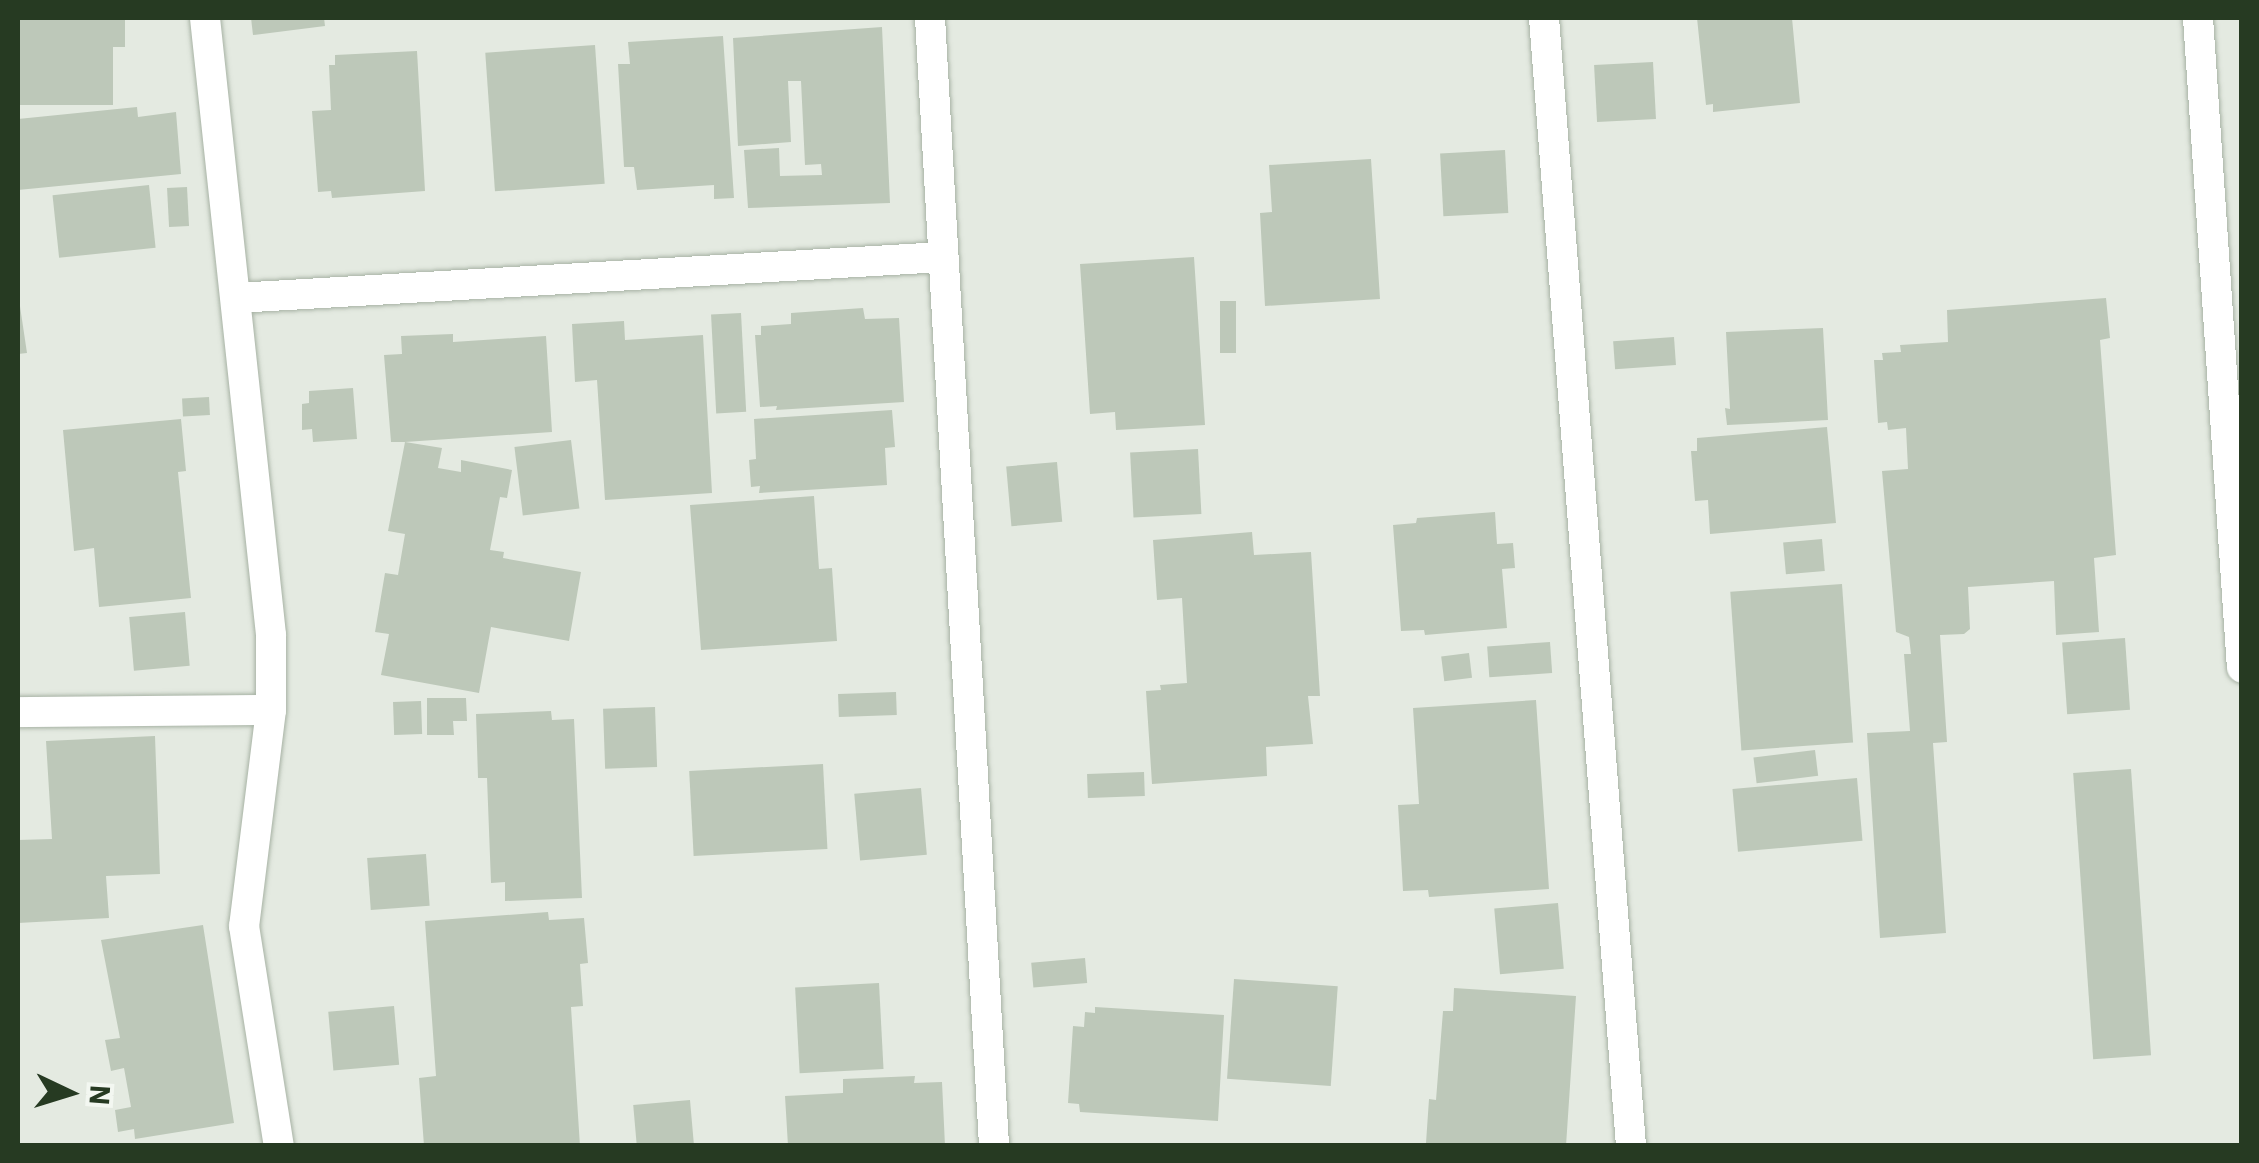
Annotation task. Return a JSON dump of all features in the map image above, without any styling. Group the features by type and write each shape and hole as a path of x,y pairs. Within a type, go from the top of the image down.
{"street":[{"path":"206,18 272,635 271,710 244,926 279,1146"},
{"path":"930,18 994,1146"},
{"path":"1544,18 1631,1146"},
{"path":"2198,18 2242,668"},
{"path":"236,298 943,257"},
{"path":"18,712 271,710"}],"building":[{"path":"18,18 125,18 125,47 113,47 113,105 18,105"},
{"path":"251,18 324,18 325,26 253,35"},
{"path":"1697,18 1792,18 1800,103 1713,112 1713,104 1706,105"},
{"path":"882,27 890,203 748,208 744,150 779,148 780,176 822,175 821,164 805,165 801,81 788,81 791,142 738,146 733,38"},
{"path":"723,36 734,198 714,199 714,185 637,190 634,167 624,167 618,64 630,64 628,42"},
{"path":"595,45 605,184 495,191 485,53"},
{"path":"417,51 425,191 332,198 331,191 318,192 312,111 331,110 329,65 335,65 335,55"},
{"path":"1653,62 1656,119 1597,122 1594,65"},
{"path":"137,107 138,117 176,112 181,174 18,190 18,119"},
{"path":"1505,150 1508,213 1443,216 1440,153"},
{"path":"1371,159 1380,299 1265,306 1260,213 1272,212 1269,165"},
{"path":"149,185 156,248 59,258 53,195"},
{"path":"187,187 189,226 169,227 167,188"},
{"path":"1194,257 1205,425 1116,430 1115,412 1090,414 1080,264"},
{"path":"18,293 27,353 18,354"},
{"path":"2106,298 2110,338 2100,340 2116,555 2094,558 2099,632 2056,635 2054,581 1968,587 1970,629 1964,634 1940,635 1947,742 1933,743 1946,933 1880,938 1867,733 1910,731 1904,654 1911,654 1909,637 1896,632 1882,471 1908,469 1906,428 1888,430 1887,422 1878,423 1874,360 1883,360 1882,353 1901,352 1900,345 1948,342 1947,310"},
{"path":"1220,301 1236,301 1236,353 1220,353"},
{"path":"863,308 865,319 899,318 904,402 776,410 777,406 760,407 755,335 761,335 761,326 791,324 791,313"},
{"path":"741,313 746,412 716,413 711,315"},
{"path":"624,321 625,340 703,335 712,493 605,500 597,380 575,382 572,324"},
{"path":"1823,328 1828,420 1727,425 1725,408 1730,409 1726,332"},
{"path":"453,334 453,342 546,336 552,432 391,442 384,355 402,354 401,336"},
{"path":"1674,337 1676,365 1615,369 1613,341"},
{"path":"353,388 357,439 313,442 312,429 302,430 302,404 309,403 309,391"},
{"path":"209,397 210,415 183,416 182,398"},
{"path":"892,410 895,447 885,448 887,485 759,493 760,486 751,487 749,460 756,459 754,419"},
{"path":"181,419 186,471 178,472 191,598 99,607 94,548 74,551 63,430"},
{"path":"1827,427 1836,523 1710,534 1708,500 1695,501 1691,451 1697,451 1697,438"},
{"path":"571,440 579,508 523,515 514,447"},
{"path":"405,442 442,448 438,468 461,472 461,460 512,470 507,498 500,497 490,550 504,552 503,558 581,572 569,641 491,627 479,693 381,675 389,634 375,632 385,573 398,575 405,534 388,531"},
{"path":"1198,449 1201,514 1133,517 1130,453"},
{"path":"1057,462 1062,522 1011,526 1006,466"},
{"path":"814,496 819,569 832,568 837,641 701,650 690,505"},
{"path":"1495,512 1497,544 1513,543 1515,568 1502,569 1507,628 1425,635 1424,630 1401,631 1393,525 1416,523 1417,518"},
{"path":"1252,532 1254,555 1311,552 1320,696 1308,696 1313,744 1266,747 1267,776 1152,784 1146,691 1161,690 1160,685 1187,683 1182,598 1157,600 1153,540"},
{"path":"1822,539 1825,571 1786,574 1783,542"},
{"path":"1842,584 1853,743 1741,750 1730,592"},
{"path":"185,612 190,666 134,671 129,617"},
{"path":"2125,638 2130,710 2067,714 2062,642"},
{"path":"1550,642 1552,673 1489,677 1487,646"},
{"path":"1469,653 1472,678 1444,681 1441,656"},
{"path":"896,692 897,715 839,717 838,694"},
{"path":"427,698 466,698 467,721 453,721 454,735 427,735"},
{"path":"1536,700 1549,889 1429,897 1428,890 1403,891 1398,805 1419,804 1413,708"},
{"path":"421,701 422,734 394,735 393,702"},
{"path":"655,707 657,767 605,769 603,709"},
{"path":"551,711 552,720 574,719 582,898 505,901 505,882 491,883 487,778 478,778 476,714"},
{"path":"155,736 160,874 106,876 109,918 18,923 18,840 52,839 46,741"},
{"path":"1815,750 1818,776 1757,783 1753,758"},
{"path":"823,764 827,849 694,856 689,771"},
{"path":"2131,769 2151,1055 2093,1059 2073,773"},
{"path":"1144,772 1145,796 1088,798 1087,774"},
{"path":"1857,778 1862,841 1738,852 1732,789"},
{"path":"921,788 927,855 860,861 854,794"},
{"path":"426,854 430,906 371,910 367,858"},
{"path":"1558,903 1564,969 1500,974 1494,909"},
{"path":"548,912 549,920 584,918 588,963 580,964 583,1006 571,1007 580,1146 424,1146 419,1078 436,1076 425,921"},
{"path":"203,925 234,1123 135,1139 134,1129 118,1132 115,1110 131,1107 124,1068 111,1071 105,1040 120,1038 101,940"},
{"path":"1085,958 1087,983 1033,988 1031,963"},
{"path":"1234,979 1338,986 1331,1086 1227,1079"},
{"path":"879,983 884,1069 800,1073 795,987"},
{"path":"1454,988 1576,996 1566,1146 1426,1143 1429,1099 1436,1100 1443,1011 1453,1011"},
{"path":"394,1006 399,1065 333,1071 328,1012"},
{"path":"1095,1007 1224,1015 1218,1121 1080,1112 1079,1104 1068,1103 1073,1026 1084,1027 1085,1012 1095,1013"},
{"path":"915,1076 914,1083 942,1082 945,1146 788,1146 785,1096 843,1093 843,1079"},
{"path":"690,1100 694,1146 637,1146 633,1105"}]}
